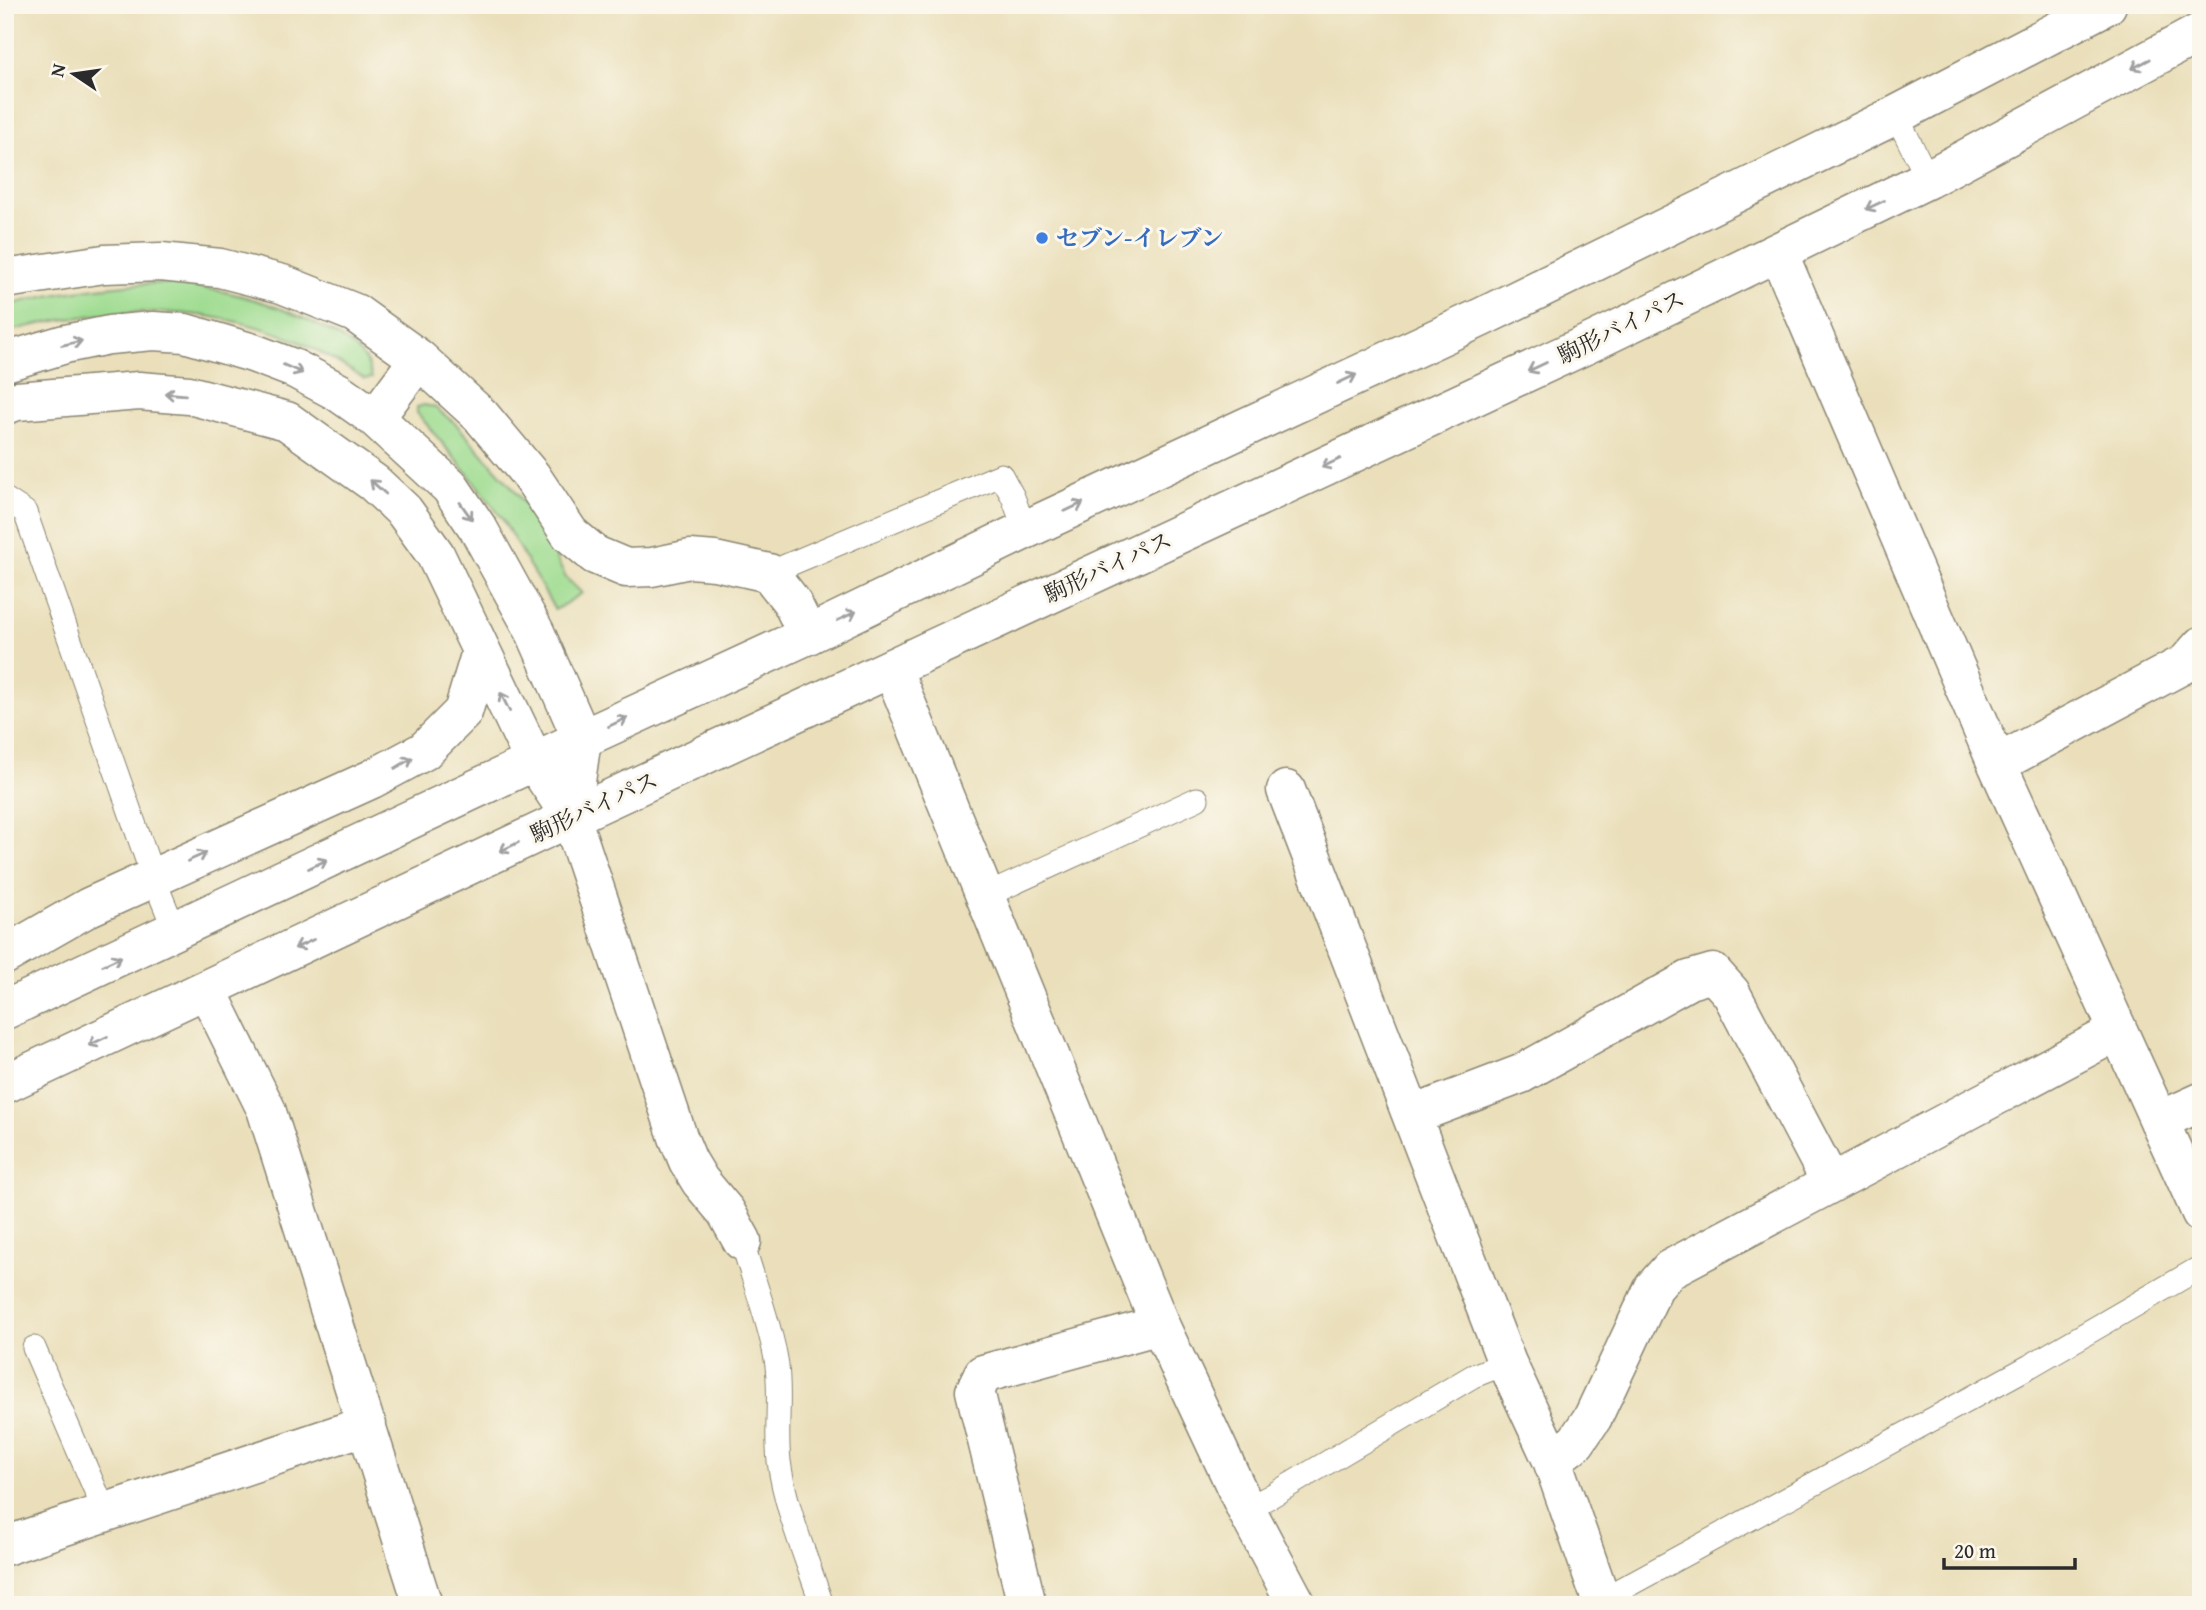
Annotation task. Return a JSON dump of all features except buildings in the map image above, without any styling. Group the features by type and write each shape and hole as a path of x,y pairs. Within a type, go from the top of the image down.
{"main road":[{"path":"5,1010 1482,317 1896,116 2107,5"},
{"name":"駒形バイパス","path":"5,1084 1582,346 1928,179 2201,32"},
{"path":"1778,251 1997,764 2201,1213"},
{"path":"5,279 104,264 161,262 220,268 282,284 355,313 419,359 481,416 532,477 570,534 595,555 626,568 652,567 690,559 715,561 769,573 791,601 808,635"},
{"path":"5,362 65,344 109,335 153,331 185,333 253,353 295,369 338,392 375,418 450,487 479,530 529,621 582,739 571,817"},
{"path":"375,418 419,359"},
{"path":"5,405 17,401 139,391 189,395 286,421 374,483 404,511 435,555 535,763 571,817 678,1138 694,1171 726,1212 742,1241"},
{"path":"1997,764 2186,663 2201,646"},
{"path":"5,955 70,916 372,779 424,751 463,712 481,652"},
{"path":"892,668 1160,1325 1246,1509 1297,1605"},
{"path":"1286,790 1507,1363 1552,1460 1598,1603"},
{"path":"1413,1115 1521,1074 1689,980 1713,973 1731,993 1831,1183"},
{"path":"207,990 266,1109 423,1605"},
{"path":"1552,1460 1576,1442 1593,1417 1654,1287 1670,1269 2118,1031"},
{"path":"2159,1121 2201,1102"},
{"path":"1027,1605 975,1391 983,1374 1160,1325"},
{"path":"5,1546 367,1425"}],"lane":[{"path":"1896,116 1928,179"},
{"path":"769,573 1001,475 1013,497 1025,530"},
{"path":"5,499 24,512 153,877 176,931"},
{"path":"985,896 1197,799"},
{"path":"742,1241 776,1358 779,1386 779,1462 822,1605"},
{"path":"1598,1603 2030,1366 2201,1267"},
{"path":"34,1348 105,1512"},
{"path":"1246,1509 1473,1376 1507,1363"}],"green space":[{"path":"165,283 205,288 262,302 321,326 353,347 366,360 372,378 365,379 322,353 259,327 187,314 115,313 79,317 5,332 5,306 84,290"},
{"path":"417,407 434,407 456,424 511,486 536,519 566,578 582,593 555,610 501,517 417,413"}],"place":[{"name":"セブン-イレブン","path":"1042,238"}]}
